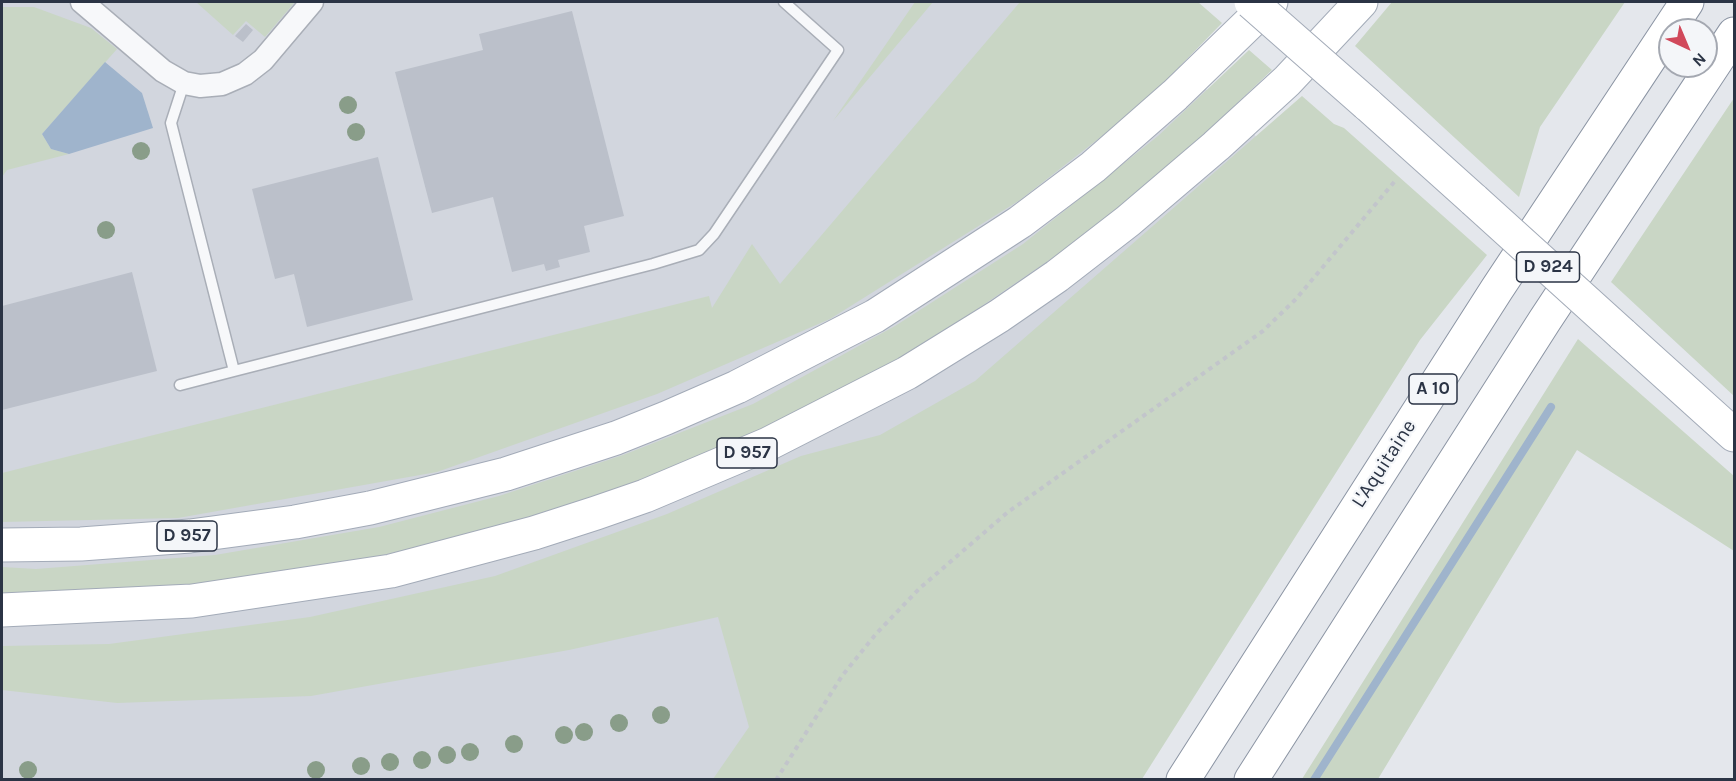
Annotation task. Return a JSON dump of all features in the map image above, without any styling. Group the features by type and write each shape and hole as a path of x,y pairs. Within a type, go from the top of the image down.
{"main road":[{"name":"D 924","path":"1251,2 1368,104 1734,435"},
{"name":"D 957","path":"2,545 81,544 190,536 284,524 370,508 506,474 616,438 666,418 737,387 875,316 1010,229 1093,167 1182,88 1271,2"},
{"name":"D 957","path":"2,610 192,602 391,571 534,533 596,513 645,496 768,444 907,373 999,316 1057,276 1216,146 1287,81 1361,2"},
{"name":"L'Aquitaine","path":"1184,780 1497,289 1687,2"},
{"name":"A 10","path":"1251,780 1545,320 1734,34"}],"street":[{"path":"82,2 163,71 184,83 200,86 222,84 245,74 263,60 312,2"}],"lane":[{"path":"180,385 676,258 699,250 714,234 838,50 784,2"},
{"path":"184,83 171,123 234,371"}],"path":[{"path":"776,780 842,676 876,634 920,588 958,552 1008,513 1263,330 1296,299 1395,181"}],"shaded area":[{"path":"2,2 1114,2 1392,265 1072,779 2,780"}],"green space":[{"path":"196,2 295,2 265,37 246,21 233,35"},
{"path":"915,2 933,2 833,121"},
{"path":"1020,2 1198,2 1222,23 1143,104 1020,200 830,319 657,394 437,472 178,518 2,522 2,473 709,296 712,308 752,244 780,284"},
{"path":"1392,2 1625,2 1540,127 1519,197 1355,46"},
{"path":"2,7 34,7 91,28 117,49 42,134 51,149 69,154 7,170 2,177"},
{"path":"1249,50 1272,70 1185,153 1073,244 914,352 808,410 627,485 521,523 357,561 186,586 2,594 2,567 36,569 215,555 379,527 499,496 623,455 753,404 895,326 1023,244 1158,136"},
{"path":"1302,96 1334,124 1344,128 1487,255 1420,340 1142,779 713,779 749,727 718,617 569,650 311,696 117,703 2,690 2,646 109,644 310,617 495,576 667,514 801,456 880,435 975,381"},
{"path":"1734,98 1734,396 1611,282"},
{"path":"1578,339 1734,476 1734,551 1577,450 1378,779 1302,779"}],"water":[{"path":"105,62 142,93 153,128 69,154 51,149 42,134"}],"building":[{"path":"572,11 624,216 584,226 590,252 558,260 560,267 546,271 544,264 512,272 493,197 432,213 395,72 483,50 479,34"},
{"path":"246,24 253,30 243,42 235,36"},
{"path":"378,157 413,300 307,327 294,274 275,279 252,189"},
{"path":"132,272 157,371 2,410 2,306"}],"waterway":[{"path":"1314,780 1551,407"}]}
